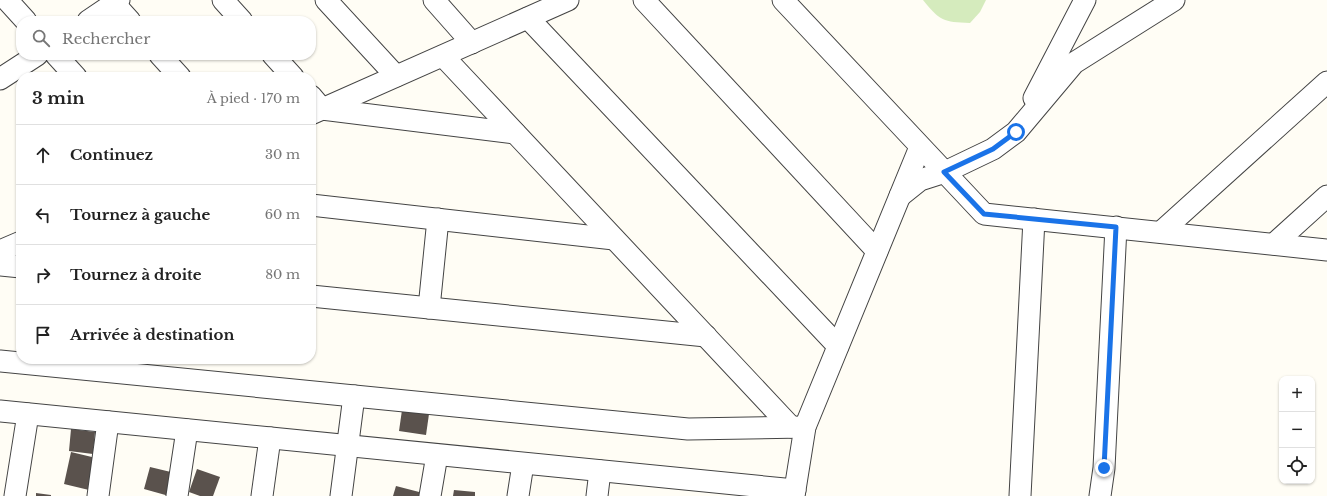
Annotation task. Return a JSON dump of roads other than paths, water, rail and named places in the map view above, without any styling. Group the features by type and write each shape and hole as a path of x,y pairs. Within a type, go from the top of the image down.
{"street":[{"path":"7,0 21,16"},
{"path":"223,0 237,16"},
{"path":"326,0 396,76"},
{"path":"434,0 472,42"},
{"path":"644,0 877,251"},
{"path":"783,0 984,214 1327,250"},
{"path":"1016,132 1084,0"},
{"path":"900,197 920,180 944,172 993,149 1016,132 1074,63 1174,0"},
{"path":"95,16 115,1 126,16"},
{"path":"316,106 396,76 443,56 528,18 555,3"},
{"path":"528,18 838,346"},
{"path":"443,56 706,336 798,427"},
{"path":"0,79 29,60"},
{"path":"61,60 71,72"},
{"path":"165,60 175,72"},
{"path":"278,60 288,72"},
{"path":"1161,232 1327,82"},
{"path":"316,106 515,133"},
{"path":"0,411 600,471 688,488 794,493 798,427 838,346 920,147"},
{"path":"1274,244 1327,196"},
{"path":"316,206 614,239"},
{"path":"1020,496 1034,219"},
{"path":"429,308 438,220"},
{"path":"1100,496 1104,468 1116,227"},
{"path":"0,251 16,244"},
{"path":"0,265 16,267"},
{"path":"316,297 706,336"},
{"path":"0,361 16,362"},
{"path":"79,364 156,368 354,396 688,428 798,427"},
{"path":"341,496 354,396"},
{"path":"15,496 28,414"},
{"path":"98,496 108,422"},
{"path":"177,496 187,430"},
{"path":"262,496 270,438"},
{"path":"430,496 437,455"},
{"path":"518,496 523,464"},
{"path":"597,496 600,471"}]}
